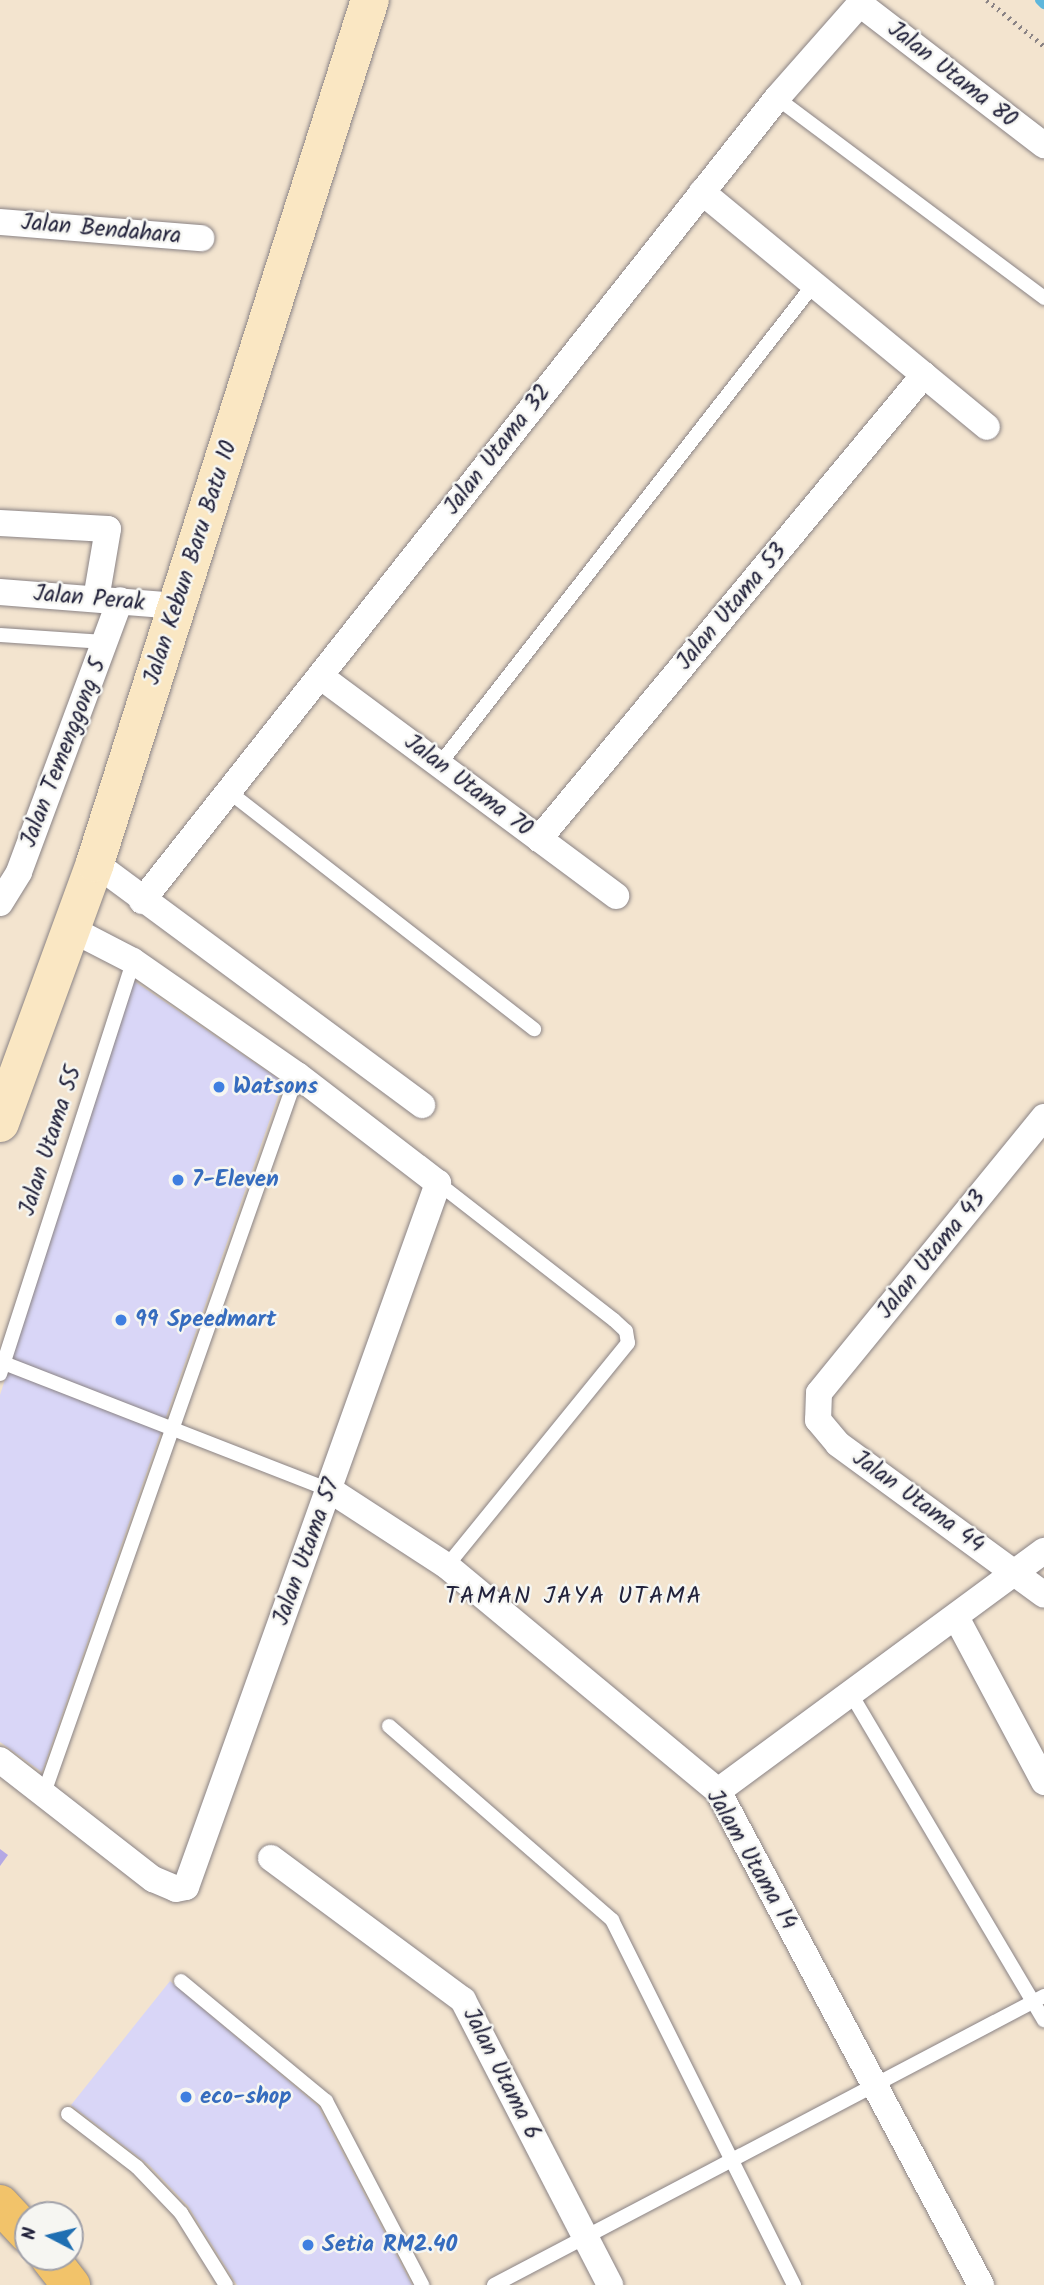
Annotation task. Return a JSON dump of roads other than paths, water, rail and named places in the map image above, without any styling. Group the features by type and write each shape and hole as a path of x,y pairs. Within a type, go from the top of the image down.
{"highway":[{"path":"0,2204 14,2219"},
{"path":"60,2271 71,2285"}],"street":[{"name":"Jalan Kebun Baru Batu 10","path":"0,1123 95,863 370,0"},
{"name":"Jalan Utama 32","path":"142,901 777,98 860,4"},
{"name":"Jalan Utama 80","path":"860,4 1044,145"},
{"path":"702,192 987,427"},
{"name":"Jalan Bendahara","path":"0,222 201,239"},
{"name":"Jalan Utama 53","path":"539,839 924,375"},
{"name":"Jalan Temenggong 5","path":"0,523 108,529 105,642 9,872 0,903"},
{"name":"Jalan Perak","path":"0,592 177,606"},
{"name":"Jalan Utama 70","path":"320,676 616,896"},
{"path":"95,863 142,901 422,1105"},
{"path":"71,929 133,961 297,1075 438,1183"},
{"name":"Jalan Utama 43","path":"819,1393 1040,1132"},
{"name":"Jalan Utama 57","path":"44,1793 153,1879 176,1889 186,1887 438,1183"},
{"name":"Jalan Utama 44","path":"819,1393 818,1420 838,1444 1044,1595"},
{"name":"Jalam Utama 14","path":"330,1490 447,1566 718,1791 981,2285"},
{"path":"718,1791 1044,1551"},
{"path":"956,1617 1044,1782"},
{"path":"0,1760 44,1793"},
{"name":"Jalan Utama 6","path":"271,1858 463,2000 610,2285"}],"lane":[{"path":"777,98 1044,299"},
{"path":"439,765 814,284"},
{"path":"0,635 105,642"},
{"path":"228,792 534,1029"},
{"name":"Jalan Utama 55","path":"2,1369 133,961"},
{"path":"44,1793 297,1075"},
{"path":"438,1183 614,1320 626,1331 628,1343 447,1566"},
{"path":"2,1369 174,1429 330,1490"},
{"path":"851,1694 1039,1998 1044,2020"},
{"path":"389,1726 612,1920 729,2161 794,2285"},
{"path":"181,1982 326,2101 422,2285"},
{"path":"494,2285 1039,1998"},
{"path":"68,2114 137,2166 181,2213 226,2285"}],"waterway":[{"path":"1040,0 1044,4"}],"place":[{"name":"Watsons","path":"219,1087"},
{"name":"7-Eleven","path":"178,1180"},
{"name":"99 Speedmart","path":"121,1320"},
{"name":"eco-shop","path":"186,2097"},
{"name":"Setia RM2.40","path":"308,2245"}],"district":[{"name":"TAMAN JAYA UTAMA","path":"574,1597"}]}
